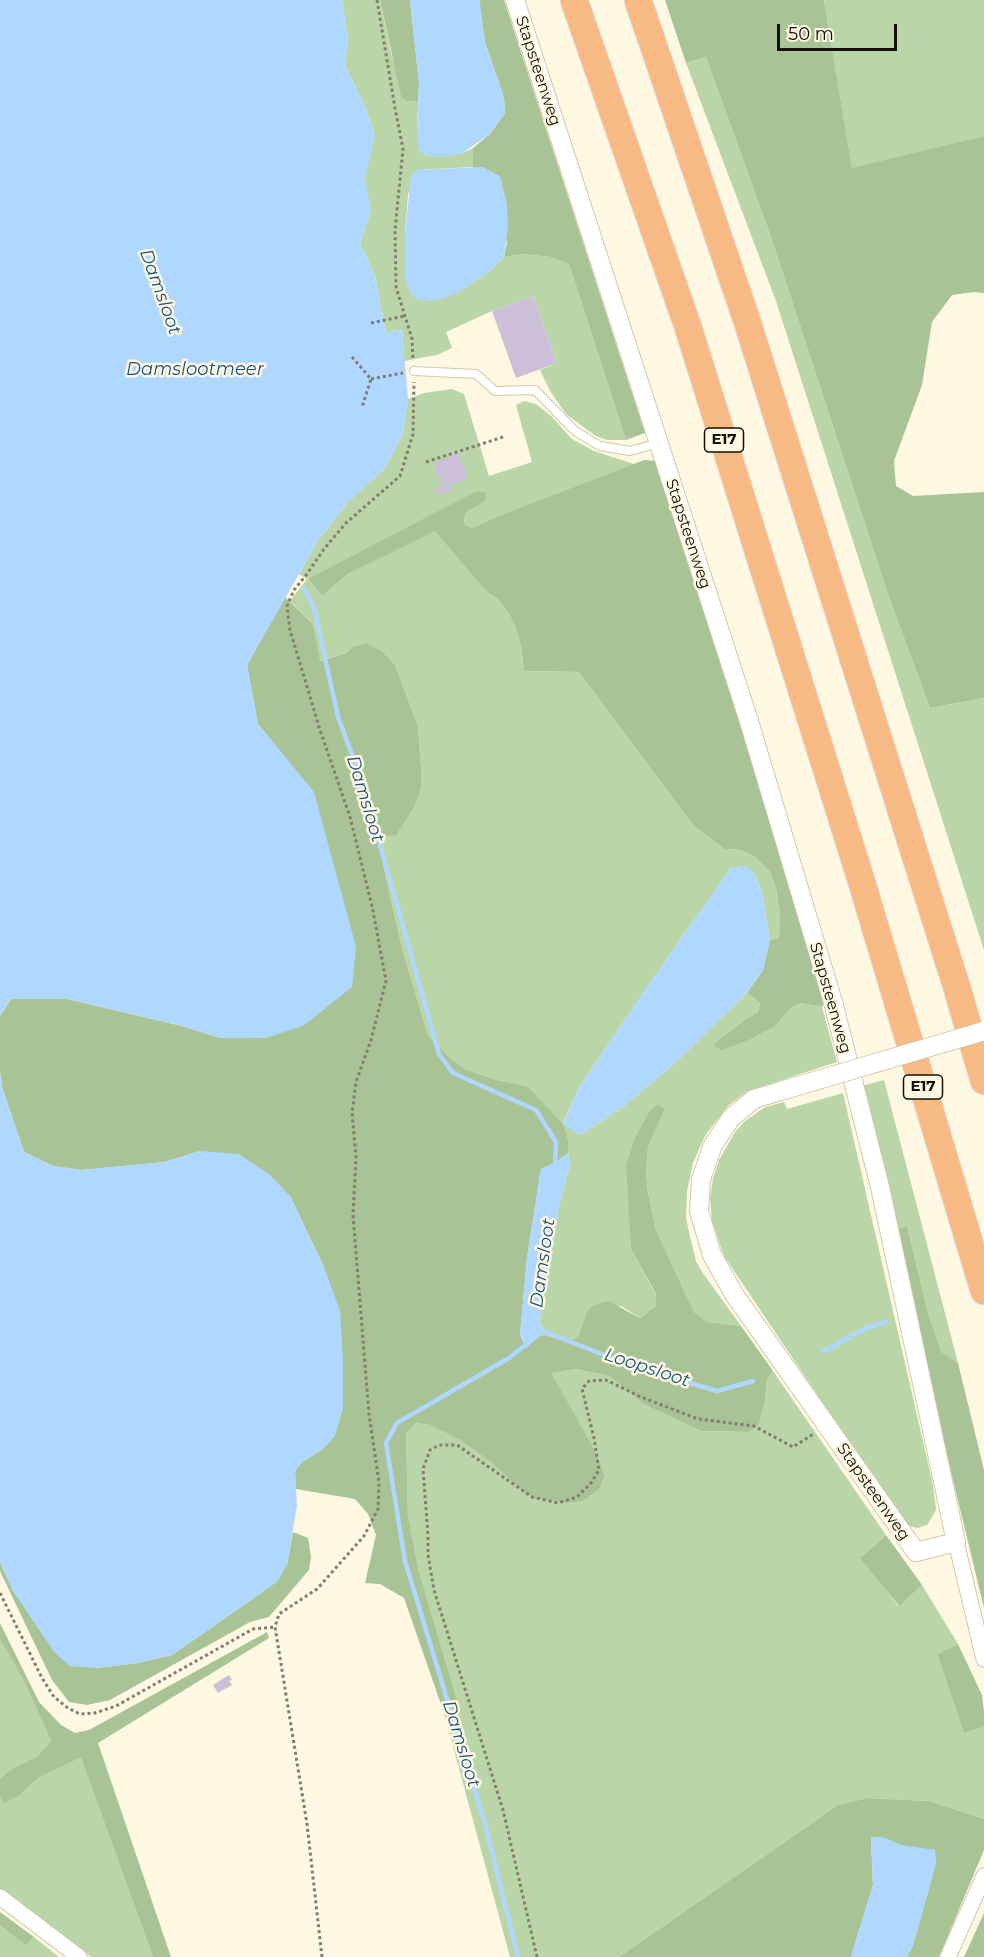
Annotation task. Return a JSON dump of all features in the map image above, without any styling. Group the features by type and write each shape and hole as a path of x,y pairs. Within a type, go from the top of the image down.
{"highway":[{"name":"E17","path":"574,0 688,327 862,883 984,1291"},
{"path":"638,0 747,321 957,988 984,1081"}],"street":[{"name":"Stapsteenweg","path":"515,0 748,718 833,1002 880,1187 956,1542 916,1552 734,1294 711,1255 699,1211 701,1179 713,1145 731,1118 754,1099 783,1090 984,1031"},
{"path":"956,1542 984,1659"},
{"path":"948,1957 984,1876"},
{"path":"0,1897 79,1957"}],"lane":[{"path":"414,371 476,374 495,391 535,390 575,431 600,446 630,451 659,443"}],"path":[{"path":"322,1957 307,1824 275,1627 279,1614 316,1589 364,1536 378,1509 379,1482 368,1404 353,1215 356,1157 352,1113 356,1082 371,1040 386,981 372,906 350,818 320,730 290,630 287,606 294,590 346,523 400,476 413,434 412,339 396,287 395,230 403,149 377,0"},
{"path":"371,323 405,316"},
{"path":"352,357 371,379"},
{"path":"371,379 414,371"},
{"path":"362,407 371,379"},
{"path":"426,462 506,436"},
{"path":"537,1957 503,1810 434,1590 428,1555 423,1469 430,1450 439,1445 457,1445 532,1497 558,1503 577,1497 591,1484 599,1470 582,1389 589,1381 606,1380 641,1397 698,1419 754,1426 793,1448 826,1426"},
{"path":"0,1593 42,1678 54,1697 80,1714 95,1713 116,1706 253,1629 275,1627"}],"green space":[{"path":"342,0 380,0 391,53 406,101 418,102 417,129 461,154 473,148 473,167 417,170 408,195 405,277 490,271 504,257 523,254 552,257 569,264 626,440 607,440 596,436 566,414 550,391 540,370 557,363 533,296 492,311 446,332 452,348 437,355 404,361 402,329 386,333 375,276 360,243 371,211 364,179 375,134 345,65 348,39"},
{"path":"380,0 410,0 419,83 418,102 406,101 401,96"},
{"path":"479,0 504,0 645,433 626,440 569,264 551,257 523,254 504,257 507,242 473,167 473,148 490,134 505,113 504,98 485,42"},
{"path":"665,0 824,0 852,168 984,136 984,293 952,295 932,322 922,385 894,461 896,486 913,496 984,492 984,698 930,708 889,597 771,237 706,57 686,63"},
{"path":"824,0 984,0 984,136 852,169"},
{"path":"706,57 771,237 889,597 930,708 984,698 984,950 776,301 686,63"},
{"path":"452,389 464,394 489,476 532,462 516,405 524,401 536,404 551,416 572,439 594,451 634,464 472,528 465,525 464,520 466,512 475,508 308,579 322,596 348,574 435,530 485,590 499,600 508,612 521,646 524,671 579,672 693,825 724,849 741,850 757,857 770,872 776,889 780,914 779,938 770,940 762,894 755,874 731,868 579,1088 563,1123 580,1135 624,1106 674,1064 747,993 760,1003 758,1012 720,1039 751,1039 774,1027 791,1008 801,1003 822,1007 837,1062 748,1091 729,1105 706,1134 693,1163 687,1191 686,1218 696,1261 741,1326 708,1322 694,1312 656,1230 646,1172 648,1147 665,1109 658,1104 629,1211 631,1249 656,1295 656,1306 640,1318 621,1306 585,1316 578,1337 569,1342 547,1336 537,1336 560,1202 570,1164 563,1124 547,1108 513,1084 465,1069 449,1057 428,1035 402,948 377,836 421,789 418,726 395,665 382,651 365,643 354,646 346,653 319,661 313,624 290,601 307,579 299,574 319,539 348,502 385,468 403,434 408,399 424,393"},
{"path":"644,460 657,461 767,811 824,1002 822,1007 801,1003 791,1008 774,1027 722,1050 714,1046 720,1039 758,1012 760,1003 747,993 763,970 770,940 779,938 780,914 776,889 770,872 756,857 741,850 724,849 693,825 579,672 524,671 521,646 508,612 499,600 485,590 435,531 348,574 322,596 308,579 475,492 486,492 485,501 466,512 465,525 472,528"},
{"path":"285,597 313,624 320,661 346,653 354,646 366,643 382,651 395,665 418,726 421,788 414,807 396,835 377,837 402,948 428,1035 449,1057 465,1069 528,1087 563,1124 568,1141 568,1153 541,1169 527,1258 520,1335 526,1348 537,1336 547,1336 569,1342 578,1337 585,1316 592,1306 608,1301 640,1318 656,1306 656,1294 631,1249 626,1165 635,1138 649,1112 658,1104 665,1109 648,1147 646,1172 656,1230 694,1312 708,1322 741,1326 773,1371 767,1380 765,1402 759,1425 749,1432 701,1431 645,1405 609,1376 576,1369 551,1373 597,1454 605,1476 599,1490 583,1501 568,1503 534,1498 460,1440 430,1425 416,1423 406,1434 408,1514 418,1568 459,1707 444,1713 404,1598 380,1584 365,1583 376,1535 368,1514 355,1499 296,1489 295,1471 302,1462 323,1449 324,1267 290,1196 200,1151 165,1162 82,1170 53,1166 24,1152 2,1087 0,1016 11,999 67,999 182,1026 221,1038 314,793 258,724 247,665"},
{"path":"884,1080 958,1363 941,1353 929,1316 907,1226 897,1229 862,1086"},
{"path":"843,1093 933,1485 936,1510 927,1525 918,1528 907,1526 900,1518 724,1256 712,1221 710,1197 719,1160 735,1132 745,1121 765,1107 784,1102 787,1109"},
{"path":"907,1226 929,1316 941,1352 958,1363 984,1470 984,1608 934,1401 897,1229"},
{"path":"576,1369 609,1376 645,1405 701,1431 749,1432 759,1425 765,1402 767,1380 773,1371 886,1535 861,1557 898,1606 922,1585 958,1644 937,1654 964,1733 984,1727 984,1819 929,1801 867,1798 838,1805 619,1957 510,1957 444,1713 459,1707 418,1568 408,1514 406,1434 416,1423 430,1425 460,1440 493,1464 568,1503 583,1501 599,1490 605,1476 597,1454 550,1373"},
{"path":"293,1532 308,1538 311,1557 309,1570 269,1617 250,1622 110,1700 87,1705 69,1702 52,1680 0,1571 0,1562 13,1591 96,1668 137,1663 172,1655 261,1593 287,1565"},
{"path":"886,1535 922,1585 899,1606 860,1558"},
{"path":"0,1623 39,1702 61,1725 75,1733 89,1730 267,1632 269,1638 98,1743 171,1957 153,1957 81,1757 38,1778 19,1796 4,1803 0,1796 0,1779 11,1769 36,1757 51,1741 24,1681 0,1639"},
{"path":"0,1639 24,1681 51,1741 36,1757 11,1769 0,1779"},
{"path":"958,1644 982,1695 984,1712 984,1727 964,1733 937,1654"},
{"path":"81,1756 153,1957 91,1957 0,1890 0,1796 4,1802 19,1796 38,1778"},
{"path":"867,1798 929,1801 984,1819 984,1850 939,1957 907,1957 913,1945 936,1862 885,1838 871,1837 873,1885 851,1957 619,1957 838,1805"},
{"path":"0,1912 34,1937 26,1945 0,1925"},
{"path":"984,1913 984,1957 964,1957 975,1933"},
{"path":"0,1925 26,1944 34,1937 59,1957 0,1957"}],"water":[{"name":"Damslootmeer","path":"0,0 342,0 348,40 345,65 375,134 365,179 371,211 360,243 375,276 386,333 402,329 408,399 403,434 385,468 348,502 319,539 247,665 258,724 314,792 356,947 352,987 303,1026 265,1038 221,1038 182,1026 67,999 11,999 0,1016"},
{"path":"410,0 479,0 480,3 485,42 504,98 505,113 490,134 461,154 440,157 425,155 419,150 417,129 419,83"},
{"path":"483,167 500,176 507,204 508,227 504,257 490,271 457,293 442,299 426,301 417,299 410,293 405,277 405,234 411,177 416,170"},
{"path":"746,866 755,874 762,894 770,940 763,970 747,993 674,1064 624,1106 580,1135 563,1124 579,1088 731,868"},
{"path":"0,1072 2,1087 24,1152 53,1166 82,1170 165,1162 200,1151 239,1154 270,1175 290,1196 324,1267 340,1311 343,1408 335,1436 323,1449 302,1462 295,1471 297,1506 287,1565 277,1582 172,1655 137,1663 96,1668 70,1666 54,1652 13,1591 0,1562"},
{"path":"568,1153 570,1164 560,1202 537,1336 526,1349 520,1335 527,1258 541,1169"},
{"path":"871,1837 885,1838 901,1845 935,1850 936,1862 929,1890 913,1945 907,1957 851,1957 873,1885"}],"building":[{"path":"533,296 557,363 516,378 492,311"},
{"path":"459,454 468,479 449,485 451,491 438,495 436,489 442,487 434,462"},
{"path":"229,1675 232,1685 218,1693 213,1685"}],"waterway":[{"name":"Damsloot","path":"304,588 314,608 338,717 362,781 439,1054 453,1073 536,1110 556,1142 555,1168"},
{"name":"Damsloot","path":"518,1957 485,1824 405,1561 386,1443 397,1423 509,1358 543,1331 536,1318"},
{"name":"Loopsloot","path":"824,1351 866,1328 886,1322"},
{"name":"Loopsloot","path":"543,1331 635,1367 717,1391 753,1381"}]}
